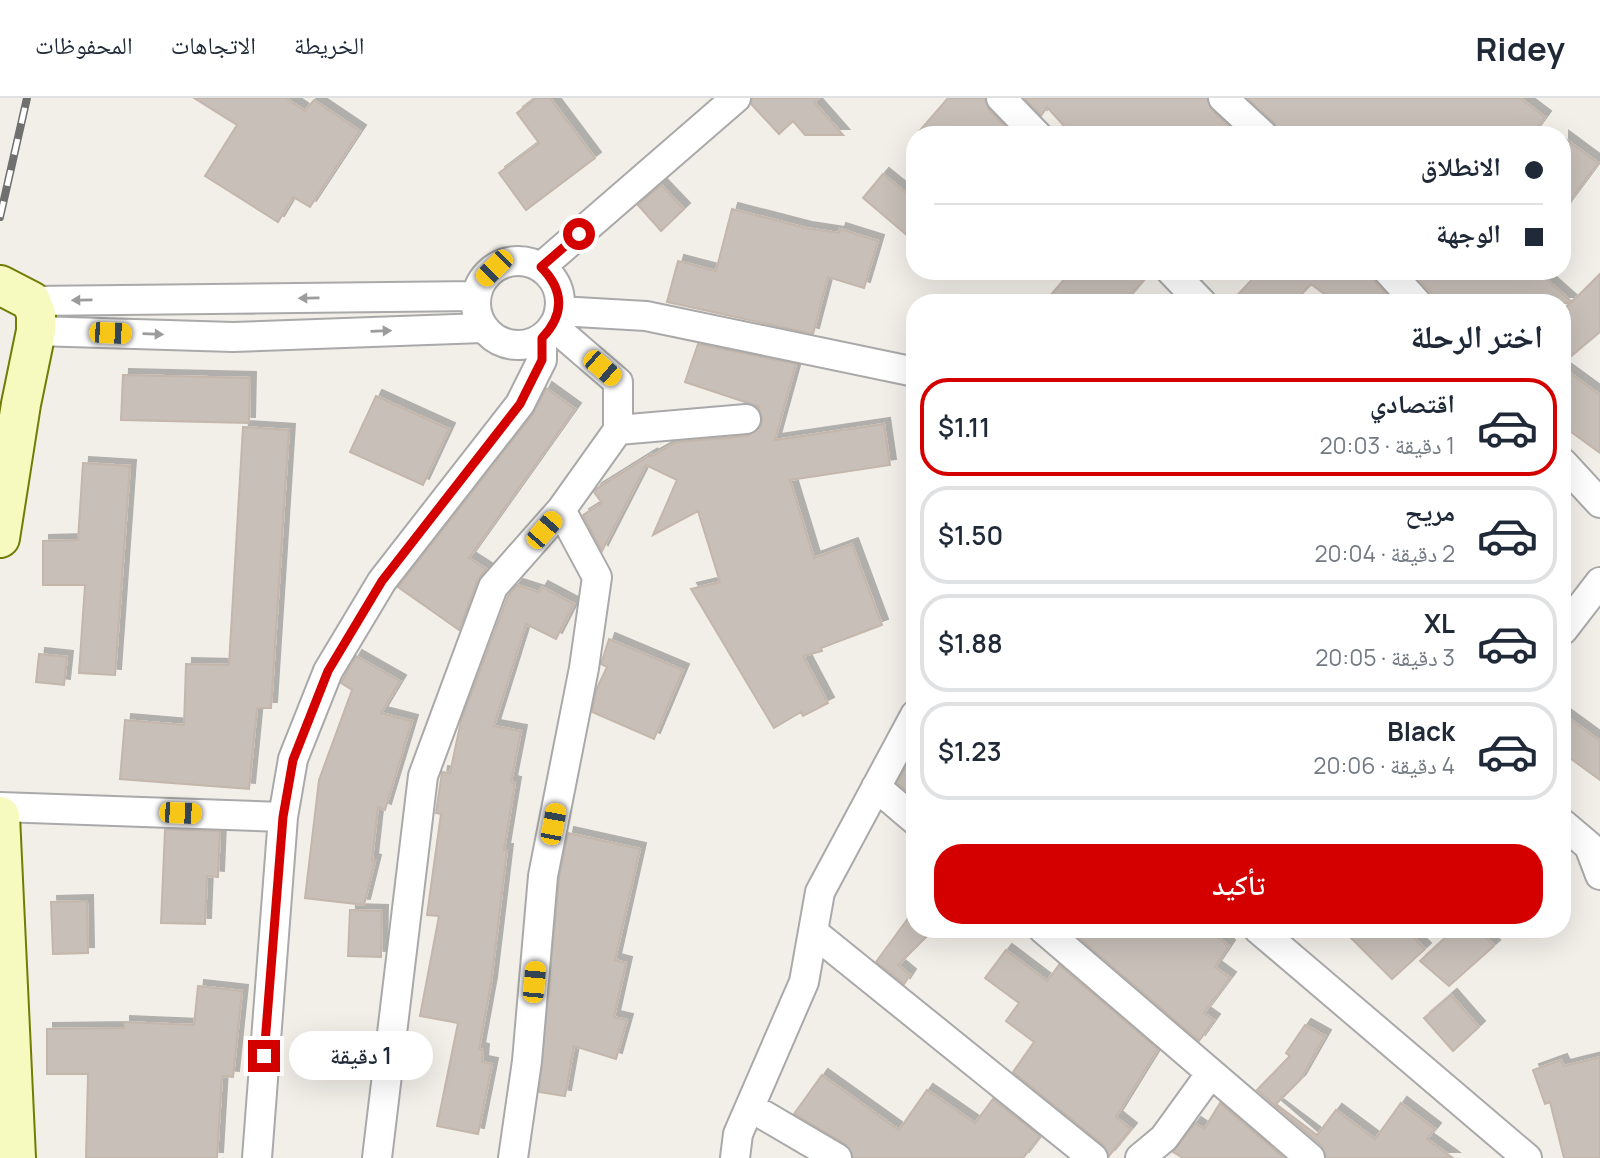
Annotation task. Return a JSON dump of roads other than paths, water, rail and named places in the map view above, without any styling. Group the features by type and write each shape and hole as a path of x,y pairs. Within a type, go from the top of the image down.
{"main road":[{"path":"0,538 21,404 22,305"},
{"path":"0,816 16,1158"}],"street":[{"path":"541,267 736,98"},
{"path":"1001,98 1028,126"},
{"path":"1223,98 1253,126"},
{"path":"257,1158 283,817 293,760 328,671 382,581 520,404 542,360 552,325 559,294 553,279 541,267 525,261 501,265 482,280 476,296 476,313 483,328 494,339 510,345 527,345 552,325 646,316 906,370"},
{"path":"1180,280 1193,294"},
{"path":"1396,280 1408,294"},
{"path":"22,305 476,296"},
{"path":"22,305 233,337 483,328"},
{"path":"377,1158 423,776 493,587 561,510 618,430 618,382 552,325"},
{"path":"618,430 746,419"},
{"path":"1571,472 1600,503"},
{"path":"513,1158 527,1061 543,877 584,668 597,577 561,510"},
{"path":"1571,620 1600,582"},
{"path":"735,1158 738,1134 804,982 820,892 906,732"},
{"path":"876,787 906,812"},
{"path":"0,807 283,817"},
{"path":"1571,829 1594,845 1600,875"},
{"path":"813,932 1093,1158"},
{"path":"1054,938 1310,1158"},
{"path":"1269,938 1527,1158"},
{"path":"1140,1158 1164,1138 1211,1073"},
{"path":"750,1107 837,1158"}],"railway":[{"path":"0,217 27,98"}]}
